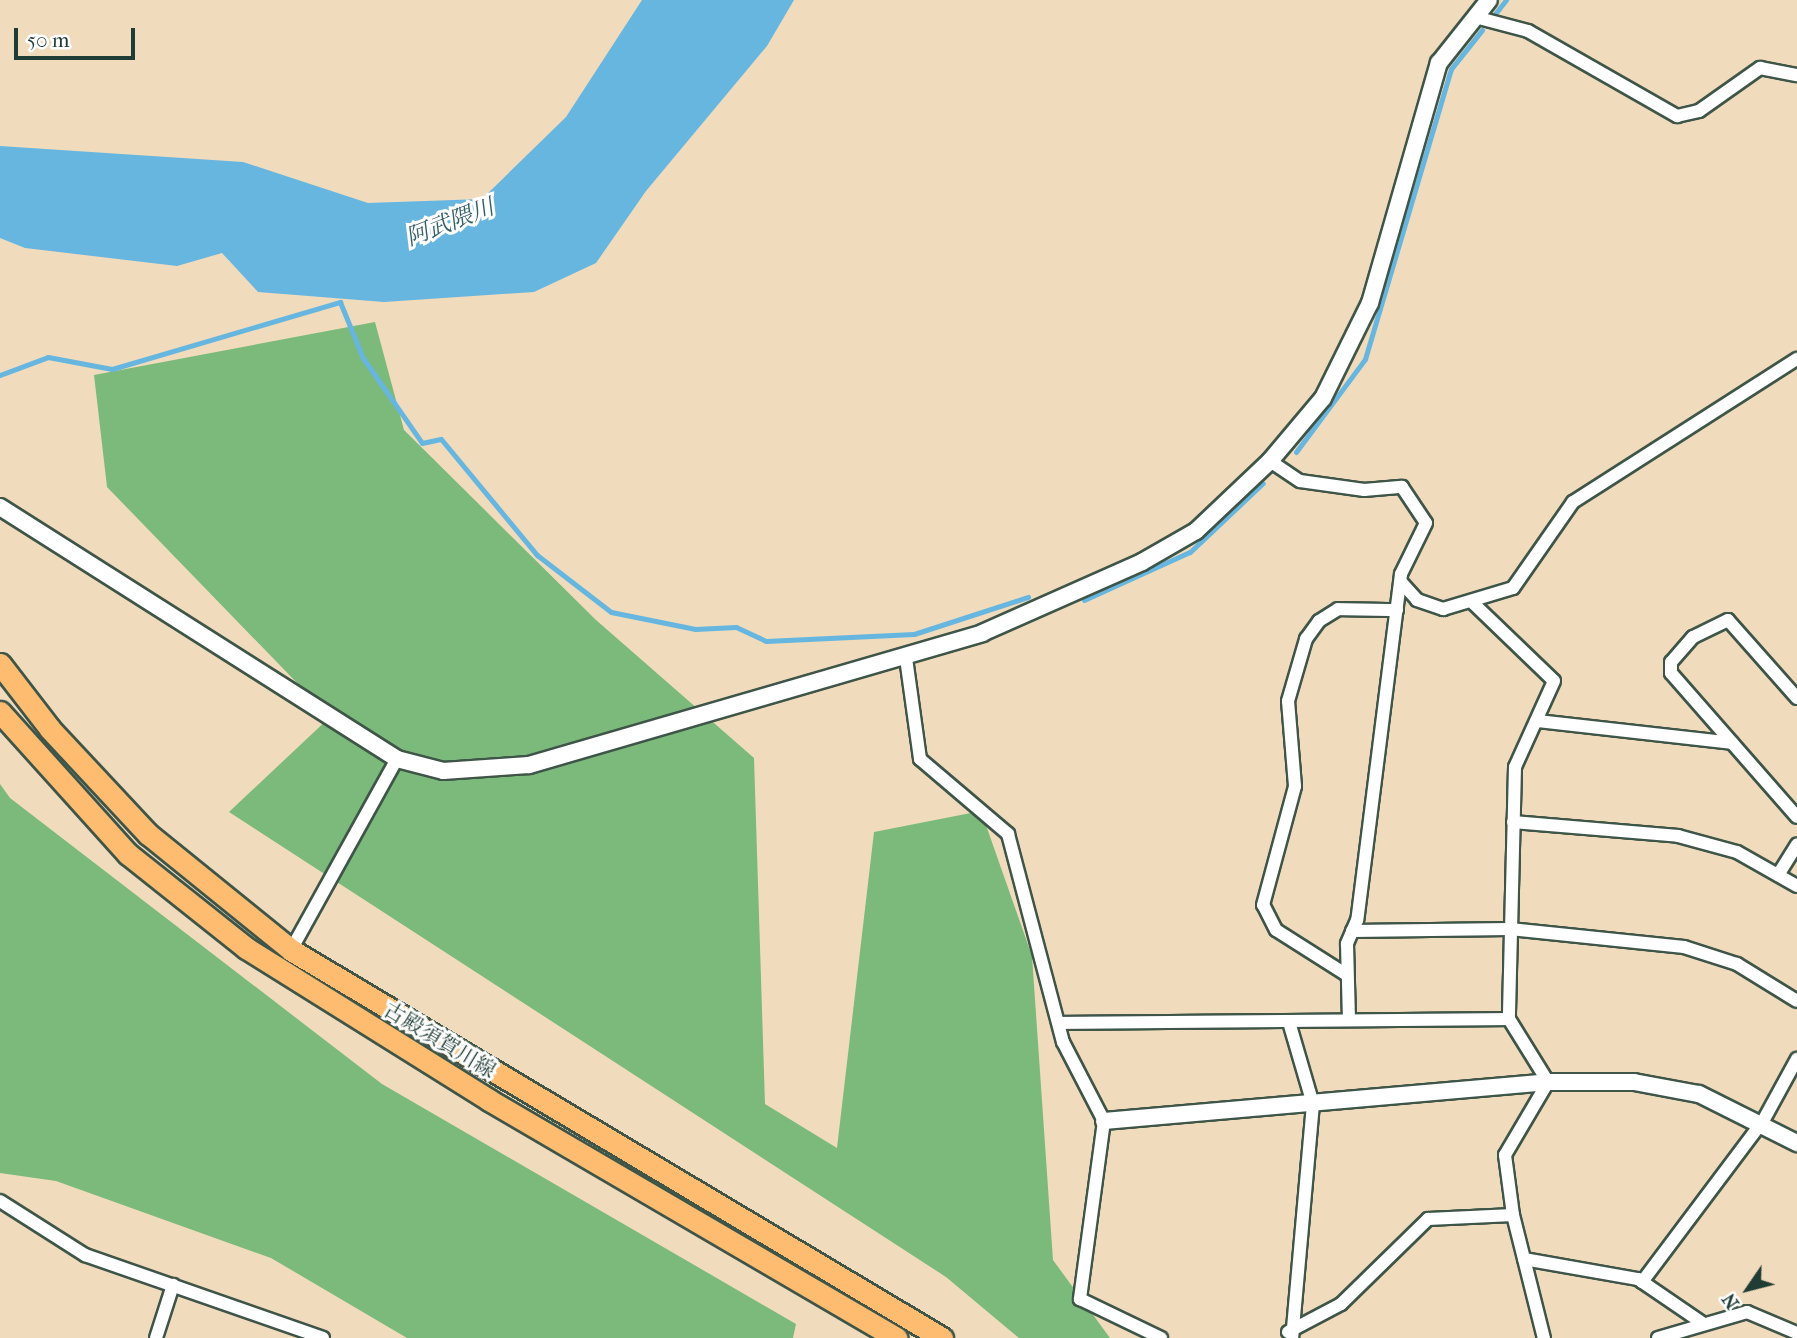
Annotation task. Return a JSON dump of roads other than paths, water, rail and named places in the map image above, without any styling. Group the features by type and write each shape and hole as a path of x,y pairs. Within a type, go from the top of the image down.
{"main road":[{"name":"古殿須賀川線","path":"0,664 148,834 291,950 942,1338"},
{"name":"古殿須賀川線","path":"0,712 128,854 246,948 489,1100 897,1338"}],"street":[{"path":"0,507 397,759 443,771 529,765 906,658 982,633 1142,562 1196,531 1270,461 1346,362 1370,303 1439,63 1489,0"},
{"path":"1475,17 1528,31 1677,116 1699,111 1760,68 1797,75"},
{"path":"1401,582 1431,607 1474,603 1523,579 1573,502 1797,359"},
{"path":"1270,461 1300,481 1364,490 1402,487 1426,523 1401,582 1352,931 1348,975 1349,1020"},
{"path":"1474,603 1552,676 1537,721 1515,768 1509,1019 1548,1083"},
{"path":"1348,975 1276,930 1263,905 1295,786 1288,701 1306,639 1319,621 1338,609 1397,610"},
{"path":"1797,698 1728,620 1716,621 1674,657 1671,673 1797,817"},
{"path":"906,658 920,759 1014,845 1059,1023 1104,1121 1080,1299 1161,1338"},
{"path":"1537,721 1732,743"},
{"path":"291,950 397,759"},
{"path":"1513,822 1678,835 1737,852 1797,886"},
{"path":"1779,875 1797,845"},
{"path":"1352,931 1510,929 1684,947 1737,964 1797,1001"},
{"path":"1059,1023 1509,1019"},
{"path":"1289,1022 1313,1104 1289,1334"},
{"path":"1642,1282 1763,1121 1797,1059"},
{"path":"1104,1121 1548,1083 1660,1087 1699,1094 1763,1121 1797,1143"},
{"path":"1544,1338 1513,1215 1506,1155 1548,1083"},
{"path":"0,1201 85,1255 173,1284 242,1315 323,1338"},
{"path":"1289,1334 1313,1323 1341,1304 1428,1219 1513,1215"},
{"path":"1524,1259 1642,1282 1704,1324"},
{"path":"156,1338 173,1284"},
{"path":"1658,1338 1747,1312 1797,1332"}],"water":[{"name":"阿武隈川","path":"642,0 794,0 767,46 646,191 596,263 534,292 384,302 258,292 222,253 177,266 25,248 0,238 0,146 243,162 368,203 482,199 566,117"}],"waterway":[{"path":"1495,14 1506,0"},
{"path":"1296,452 1365,359 1451,69 1482,30"},
{"path":"0,375 48,357 112,369 340,302 363,358 422,443 441,439 537,555 611,612 695,629 736,627 766,641 914,634 1028,597"},
{"path":"1084,600 1190,552 1263,483"}]}
